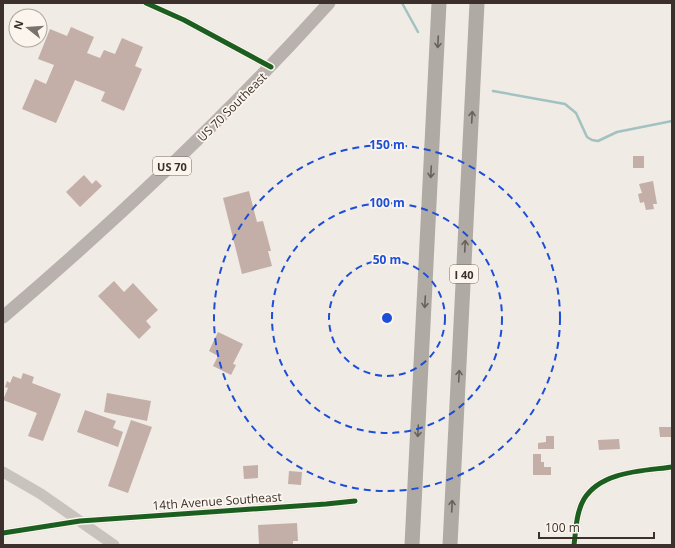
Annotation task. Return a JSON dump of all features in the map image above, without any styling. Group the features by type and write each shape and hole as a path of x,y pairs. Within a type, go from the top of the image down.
{"highway":[{"path":"412,545 439,3"},
{"name":"I 40","path":"450,545 478,3"}],"main road":[{"name":"US 70 Southeast","path":"3,317 143,193 271,67 329,3"}],"street":[{"path":"146,3 184,20 271,67"},
{"path":"574,545 579,512 584,499 592,490 608,479 629,473 672,467"},
{"path":"3,472 41,494 114,545"},
{"name":"14th Avenue Southeast","path":"3,533 80,521 355,501"}],"building":[{"path":"71,27 94,37 87,53 100,58 104,50 115,54 122,38 143,47 135,66 142,69 124,111 101,101 105,92 75,80 56,123 22,109 35,79 46,84 54,65 38,59 42,48 48,48 48,34 50,29 67,36"},
{"path":"633,156 644,156 644,168 633,168"},
{"path":"84,175 92,184 96,180 102,186 80,207 66,192"},
{"path":"653,181 657,204 653,204 654,209 646,210 644,202 640,203 638,194 642,193 639,184"},
{"path":"249,191 257,222 263,221 271,251 268,251 272,266 242,274 223,198"},
{"path":"114,281 124,292 133,283 158,310 146,321 151,327 139,339 98,296"},
{"path":"218,332 243,344 233,364 236,365 231,375 213,366 218,356 209,351"},
{"path":"23,373 34,377 32,383 61,394 43,441 28,436 37,413 3,400 8,388 5,387 7,381 10,383 13,376 21,379"},
{"path":"107,393 151,401 147,421 104,412"},
{"path":"85,410 116,421 113,428 123,432 118,447 77,432"},
{"path":"131,420 152,427 128,493 108,486"},
{"path":"659,427 672,427 672,437 660,437"},
{"path":"546,436 554,436 554,449 538,449 538,443 546,442"},
{"path":"619,439 620,449 599,450 598,440"},
{"path":"533,454 541,454 541,462 544,462 544,467 551,467 551,475 533,475"},
{"path":"258,465 258,478 244,479 243,466"},
{"path":"289,471 302,472 301,485 288,484"},
{"path":"297,523 298,541 293,541 293,545 259,545 258,525"}],"waterway":[{"path":"402,3 418,32"},
{"path":"493,91 565,104 576,113 587,137 592,140 598,141 617,132 672,121"}],"cycle path":[{"path":"146,3 184,20 271,67"},
{"path":"574,545 579,510 581,504 591,490 601,483 624,474 672,467"},
{"path":"3,533 80,521 355,501"}]}
